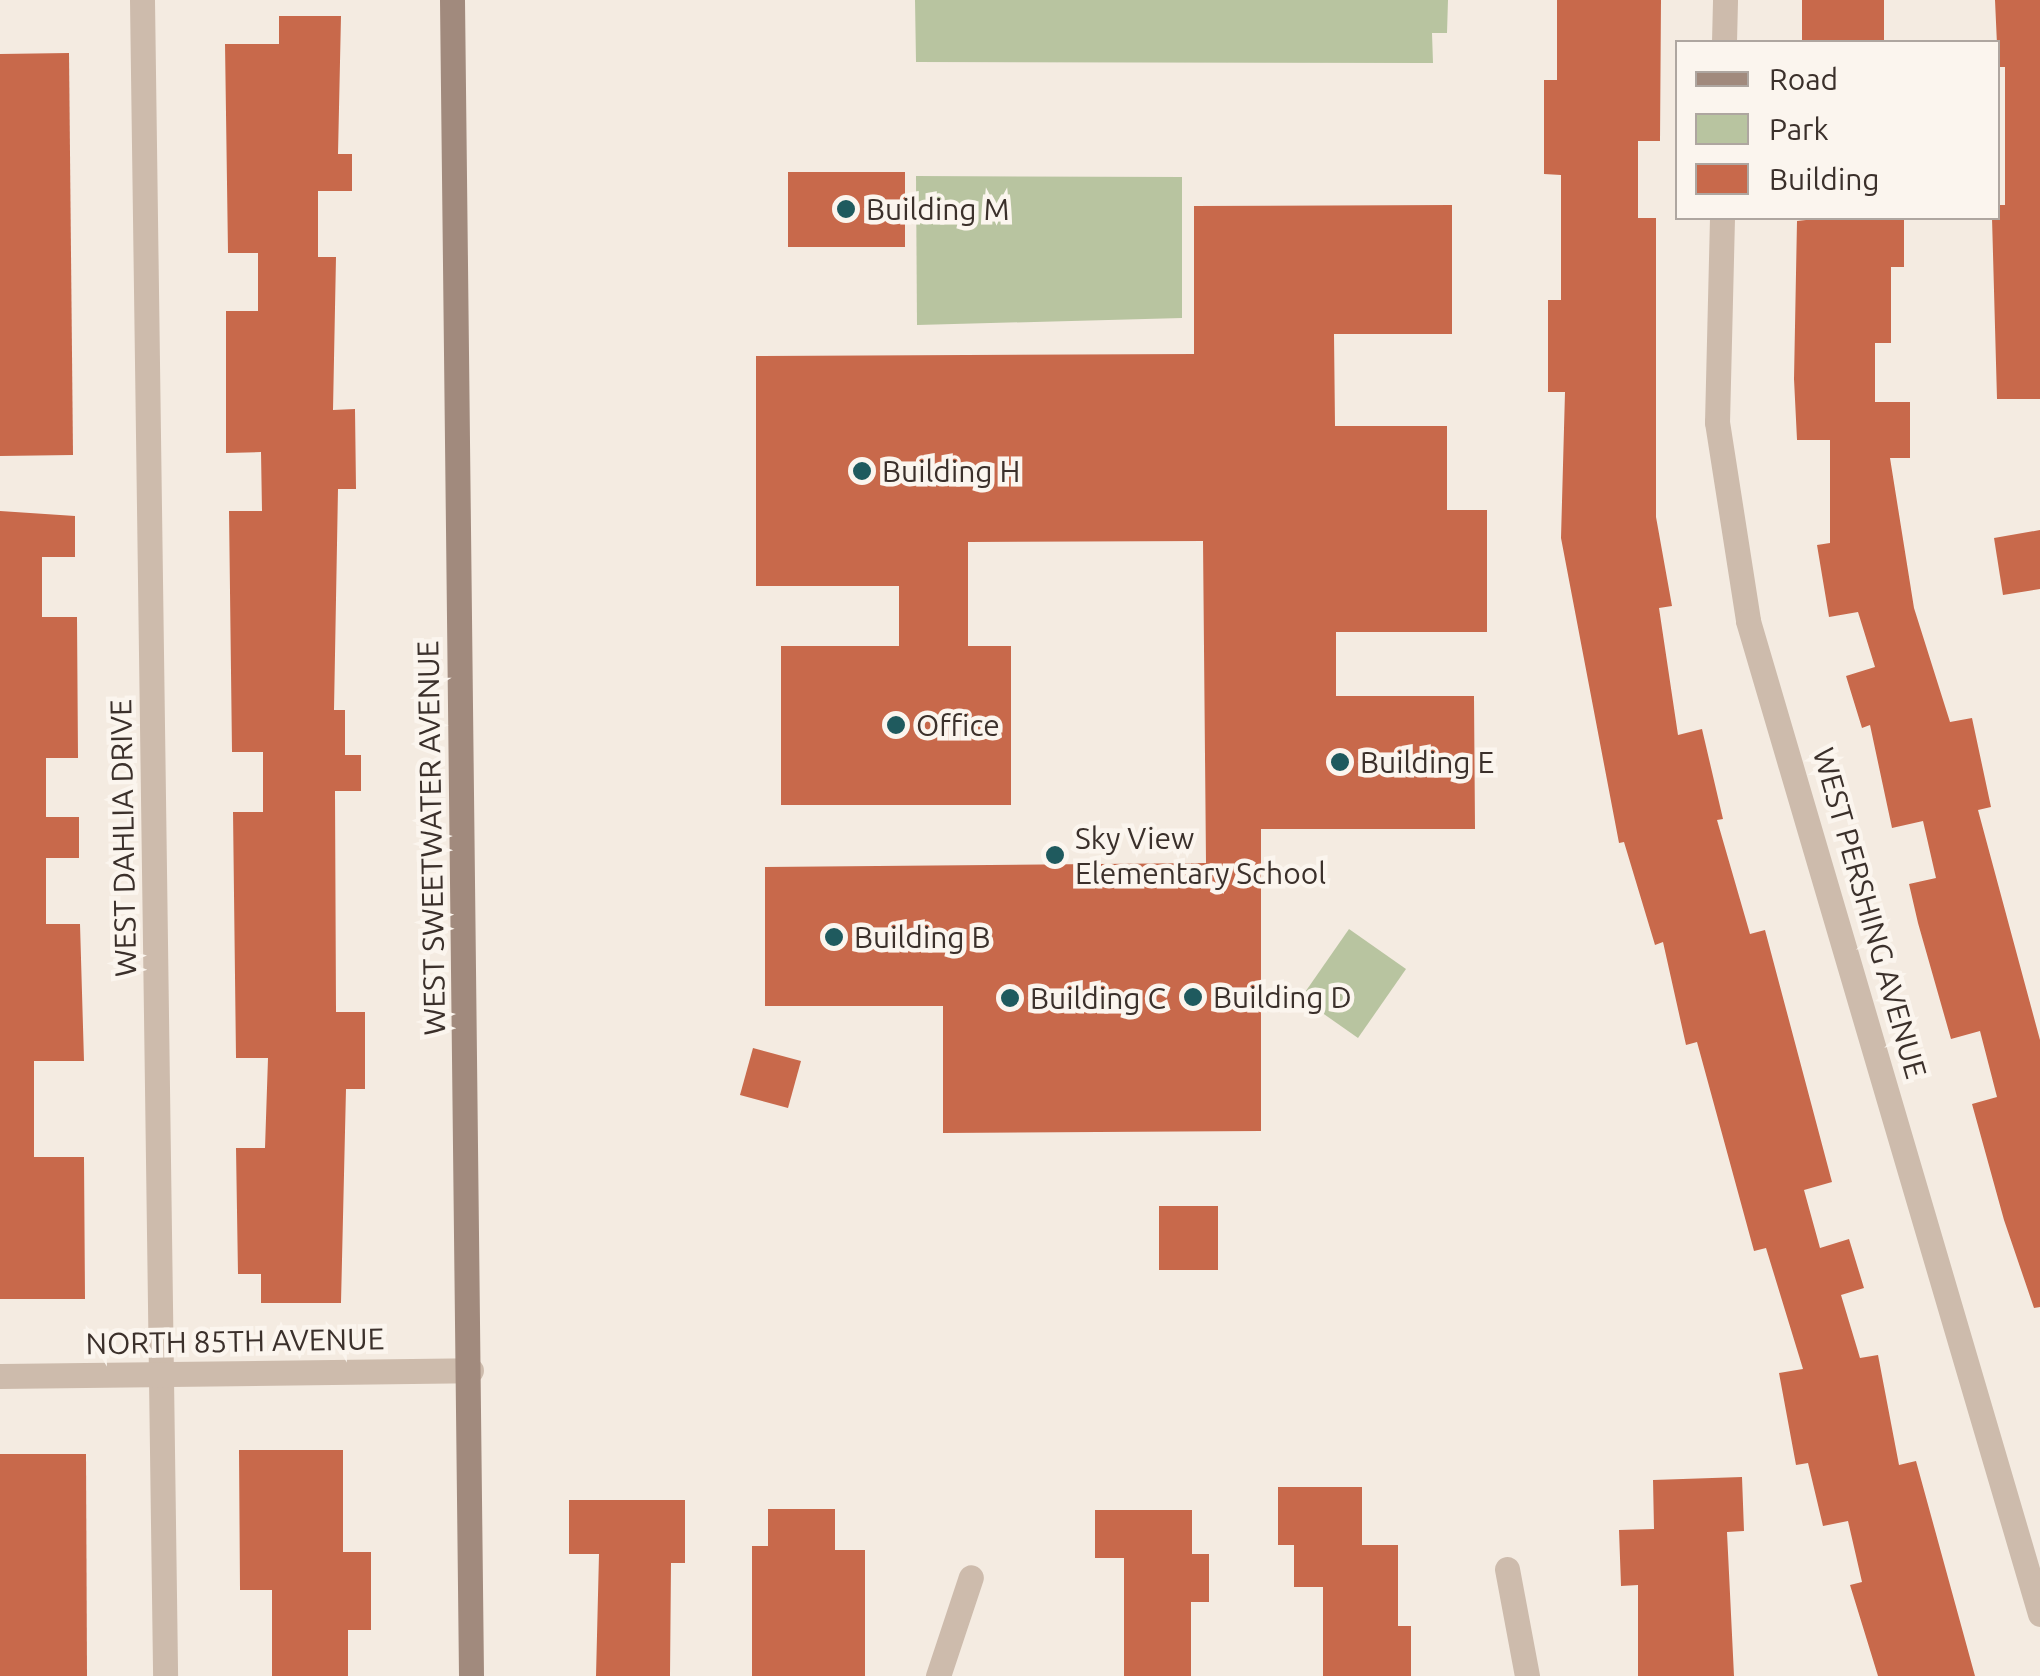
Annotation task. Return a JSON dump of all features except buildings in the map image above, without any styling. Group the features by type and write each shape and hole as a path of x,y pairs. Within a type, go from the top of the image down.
{"street":[{"name":"WEST DAHLIA DRIVE","path":"142,0 166,1676"},
{"name":"WEST SWEETWATER AVENUE","path":"452,0 471,1676"},
{"path":"1724,40 1725,0"},
{"name":"WEST PERSHING AVENUE","path":"1722,220 1717,422 1748,622 2040,1614"},
{"name":"NORTH 85TH AVENUE","path":"0,1376 470,1370"},
{"path":"1508,1569 1528,1676"},
{"path":"938,1676 971,1577"}],"green space":[{"path":"915,0 1448,0 1447,33 1432,33 1433,63 916,62"},
{"path":"916,176 1182,177 1182,318 917,325"},
{"path":"1349,929 1406,969 1358,1038 1301,998"}],"place":[{"name":"Building M","path":"846,209"},
{"name":"Building H","path":"862,471"},
{"name":"Office","path":"896,725"},
{"name":"Building E","path":"1340,762"},
{"name":"Sky View Elementary School","path":"1055,855"},
{"name":"Building B","path":"834,937"},
{"name":"Building D","path":"1193,997"},
{"name":"Building C","path":"1010,998"}]}
